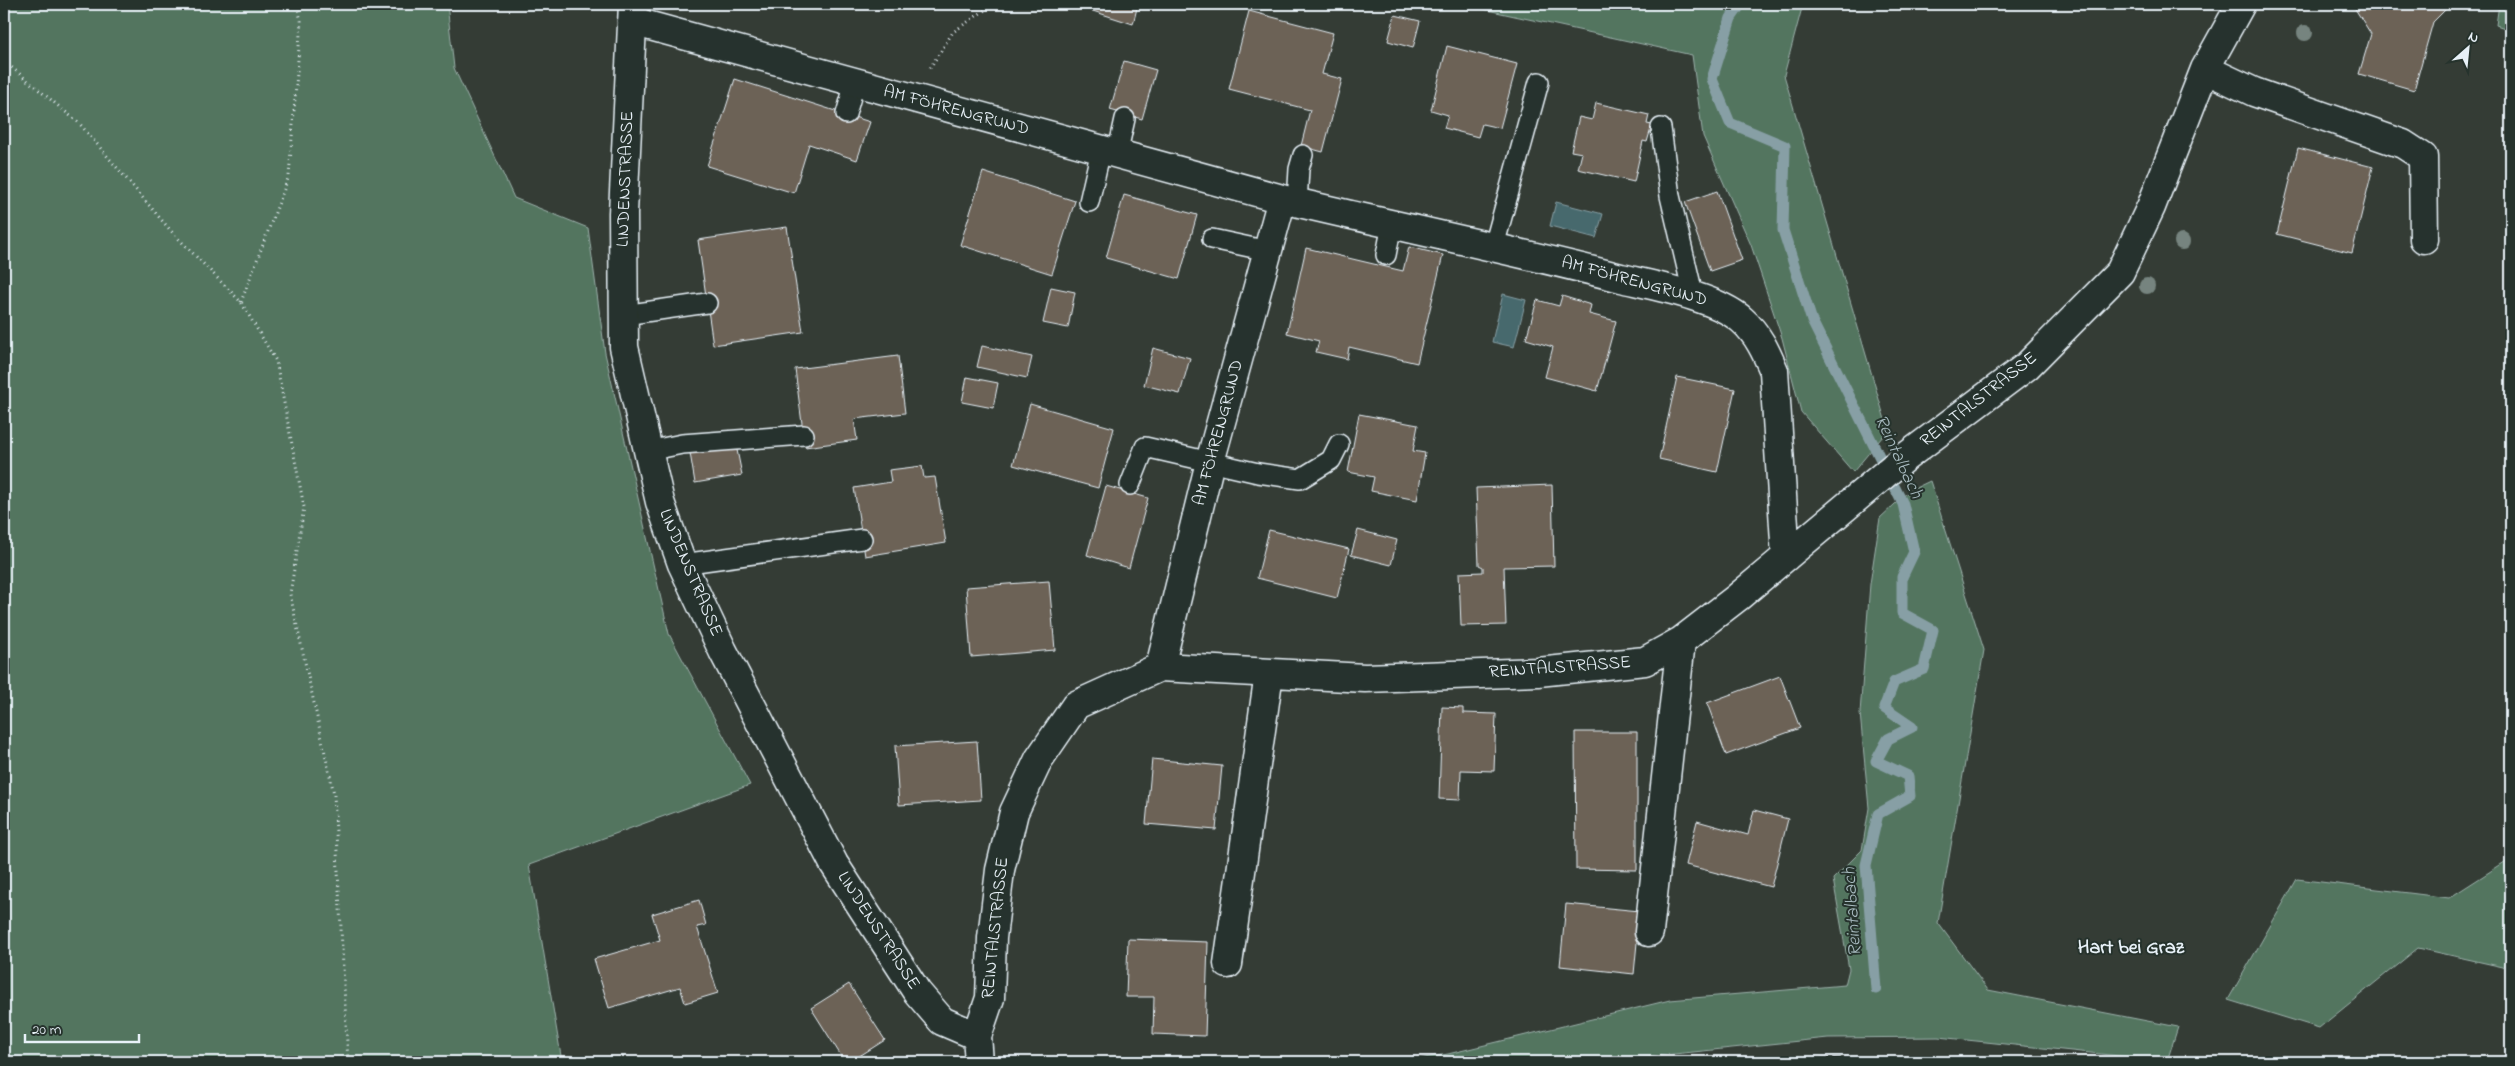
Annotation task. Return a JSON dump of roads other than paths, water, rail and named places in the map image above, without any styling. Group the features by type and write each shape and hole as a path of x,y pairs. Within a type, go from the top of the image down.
{"street":[{"name":"REINTALSTRASSE","path":"978,1049 990,998 992,938 1000,870 1014,812 1039,759 1076,705 1160,668 1366,678 1538,672 1645,661 1681,641 1738,597 1903,459 2027,366 2120,272 2151,207 2206,69 2241,4"},
{"name":"AM FÖHRENGRUND","path":"632,13 855,83 1109,153 1289,201 1494,246 1717,305 1742,320 1762,342 1774,371 1786,557"},
{"name":"LINDENSTRASSE","path":"632,13 623,213 624,347 660,502 682,564 728,660 834,864 917,992 942,1021 978,1049"},
{"path":"2206,69 2254,92 2403,144 2422,157 2424,239"},
{"name":"AM FÖHRENGRUND","path":"1160,668 1210,462 1268,251 1289,201"},
{"path":"1650,932 1681,641"},
{"path":"1228,964 1269,673"}],"lane":[{"path":"1494,246 1539,82"},
{"path":"846,114 855,83"},
{"path":"1089,202 1124,119"},
{"path":"1661,128 1670,196 1694,298"},
{"path":"1289,201 1303,154"},
{"path":"1386,255 1392,224"},
{"path":"1212,239 1268,251"},
{"path":"624,315 707,303"},
{"path":"648,451 682,444 804,434"},
{"path":"1130,485 1145,446 1258,473 1300,479 1331,460 1339,444"},
{"path":"682,564 862,539"}],"water":[{"path":"1556,202 1603,214 1596,238 1550,226"},
{"path":"1503,294 1526,300 1514,347 1492,342"}],"waterway":[{"name":"Reintalbach","path":"1741,4 1731,18 1712,79 1730,123 1785,146 1783,230 1812,321 1903,504 1914,552 1902,577 1902,613 1933,630 1924,669 1894,682 1884,708 1912,727 1888,739 1876,761 1908,776 1910,796 1878,814 1866,865 1876,989"}],"railway":[{"path":"1749,1062 1825,1059 1925,1062"}],"district":[{"name":"Hart bei Graz","path":"2131,948"}]}
